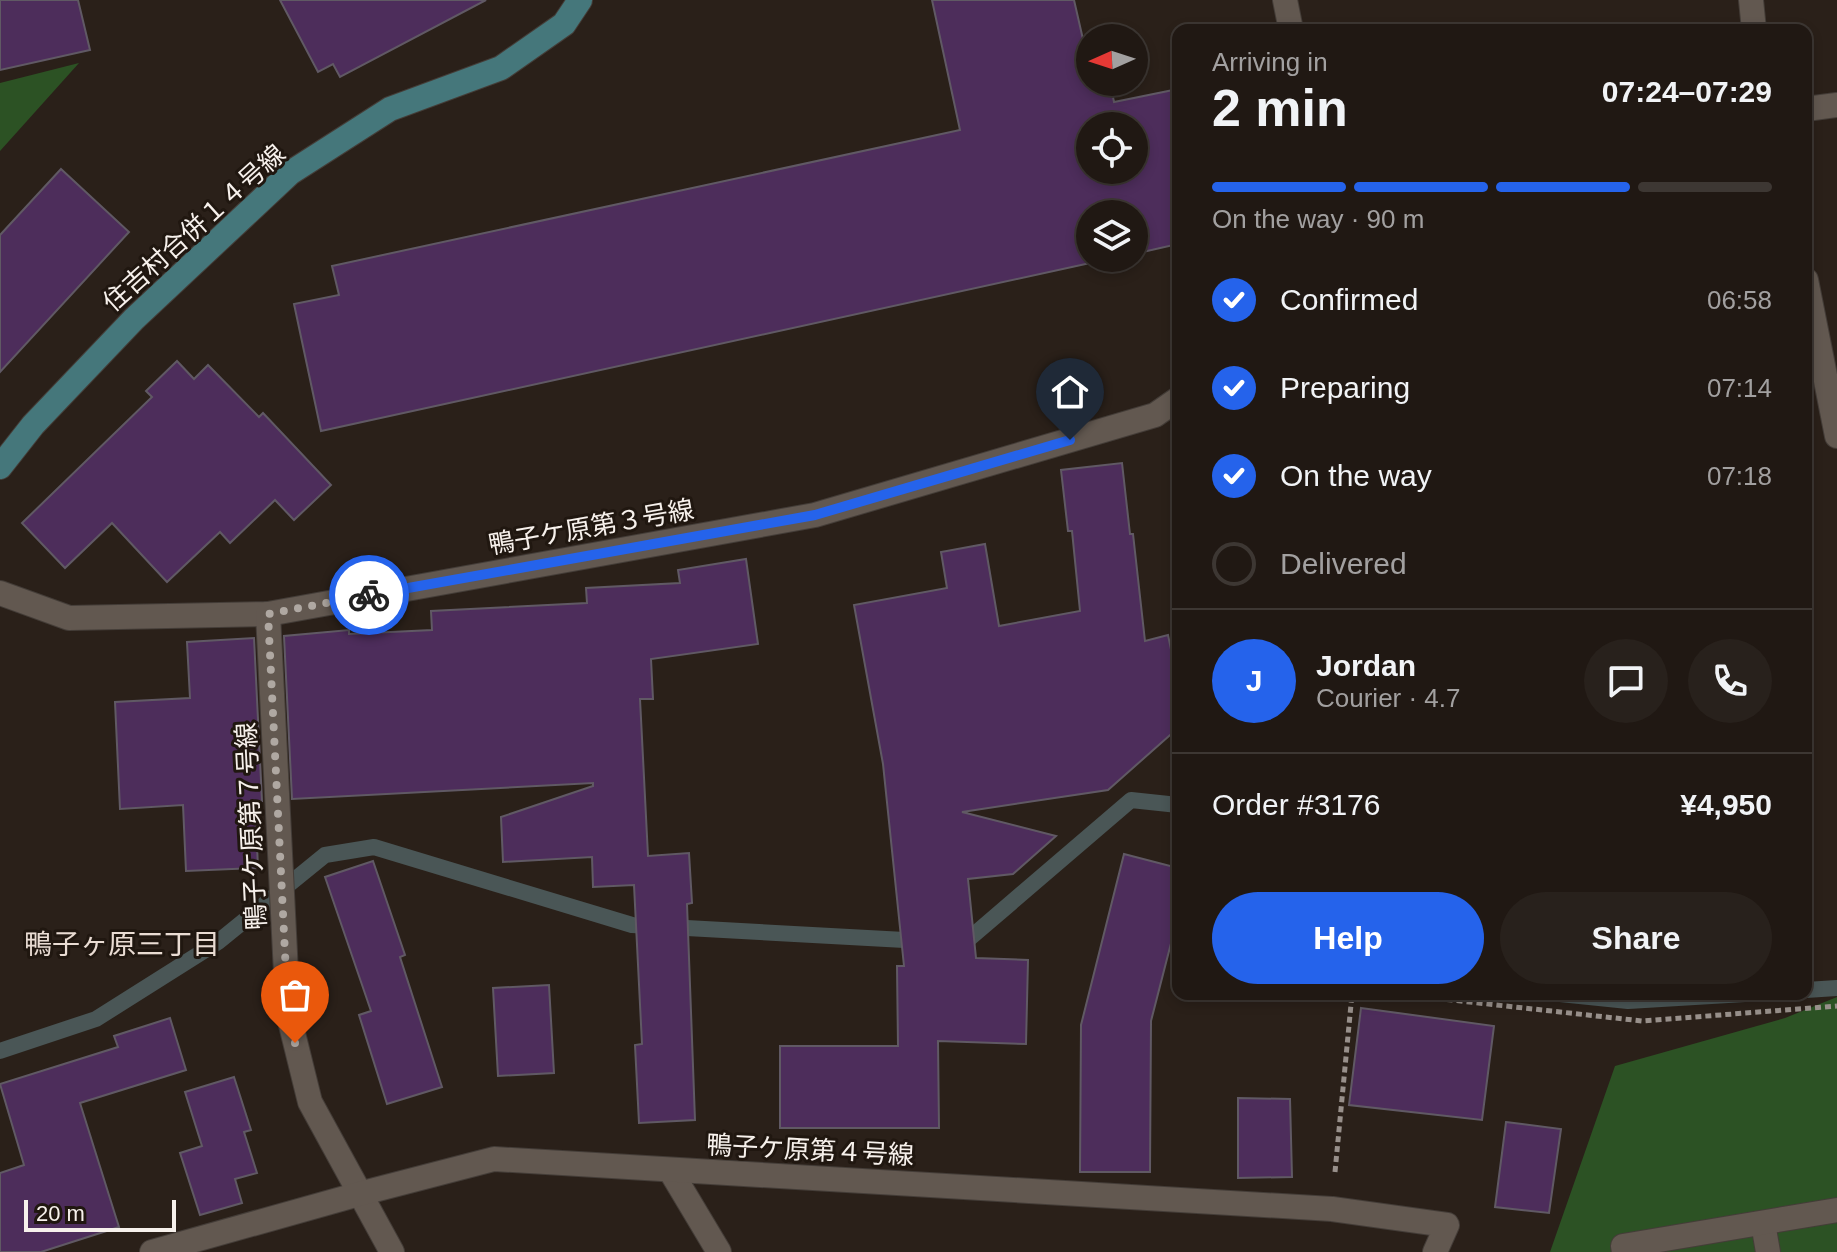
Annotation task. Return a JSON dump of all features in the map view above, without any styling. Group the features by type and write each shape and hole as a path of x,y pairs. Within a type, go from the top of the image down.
{"street":[{"name":"住吉村合併１４号線","path":"0,467 33,425 134,319 290,173 390,109 501,68 564,24 580,0"},
{"path":"1285,0 1290,24"},
{"path":"1751,0 1753,24"},
{"path":"1812,108 1837,105"},
{"path":"1812,310 1837,436"},
{"name":"鴨子ケ原第３号線","path":"0,593 69,618 268,614 815,515 1155,415 1172,403"},
{"name":"鴨子ケ原第７号線","path":"268,614 288,1013 310,1102 392,1252"},
{"name":"鴨子ケ原第４号線","path":"152,1252 494,1159 1332,1209 1447,1225 1435,1252"},
{"path":"670,1170 719,1252"},
{"path":"1624,1252 1623,1246 1837,1210"},
{"path":"1763,1223 1768,1252"}],"path":[{"path":"1332,1209 1351,1000"},
{"path":"1451,1000 1642,1021 1837,1006"}],"green space":[{"path":"79,63 0,151 0,83"},
{"path":"1837,997 1837,1252 1550,1252 1615,1066 1785,1018"}],"building":[{"path":"0,0 78,0 90,50 0,70"},
{"path":"280,0 486,0 340,77 333,64 318,72"},
{"path":"932,0 1074,0 1080,24 1076,24 1076,96 1113,96 1114,102 1172,90 1172,245 1148,251 1148,200 1076,200 1076,266 321,431 294,304 339,295 332,266 960,130"},
{"path":"61,169 129,232 0,372 0,235"},
{"path":"177,361 194,379 208,365 259,417 263,413 331,485 294,520 275,500 230,543 220,532 167,582 112,523 65,568 22,523 152,397 146,391"},
{"path":"1122,463 1145,641 1168,635 1172,654 1172,733 1108,790 962,812 1056,836 1013,874 968,879 976,958 1028,960 1026,1044 938,1041 939,1128 780,1128 780,1046 898,1046 897,966 904,966 883,764 854,605 947,588 941,552 985,544 999,626 1080,611 1072,531 1068,531 1061,470"},
{"path":"746,559 758,644 651,659 653,699 640,699 648,856 689,853 692,903 687,904 695,1120 639,1123 635,1045 642,1044 634,885 593,887 592,857 503,862 501,817 593,786 593,783 292,799 284,636 349,630 349,634 432,630 431,611 587,603 586,588 680,583 678,570"},
{"path":"254,638 262,801 255,801 258,868 186,871 183,805 120,809 115,702 190,698 187,642"},
{"path":"1124,854 1172,866 1172,939 1151,1021 1150,1172 1080,1172 1081,1025"},
{"path":"373,861 405,955 400,957 442,1087 387,1104 359,1015 371,1011 325,877"},
{"path":"549,985 554,1073 498,1076 493,988"},
{"path":"1361,1008 1494,1026 1482,1120 1349,1105"},
{"path":"170,1018 186,1070 80,1103 119,1227 41,1252 0,1252 0,1173 24,1165 0,1084 118,1047 114,1036"},
{"path":"234,1077 251,1130 244,1132 257,1173 235,1179 242,1203 200,1215 180,1153 202,1146 185,1092"},
{"path":"1238,1098 1290,1099 1292,1177 1238,1178"},
{"path":"1506,1122 1561,1129 1549,1213 1495,1207"}],"waterway":[{"path":"955,939 970,938 1131,800 1172,804"},
{"path":"0,1051 96,1019 218,942 325,855 374,847 632,925 923,941"},
{"path":"1812,990 1837,988"},
{"path":"1618,1000 1645,1000"}],"way so far":[{"path":"295,1043 288,1013 268,614 369,595"}],"district":[{"name":"鴨子ヶ原三丁目","path":"122,944"}],"route":[{"path":"369,595 815,515 1070,440"}]}
